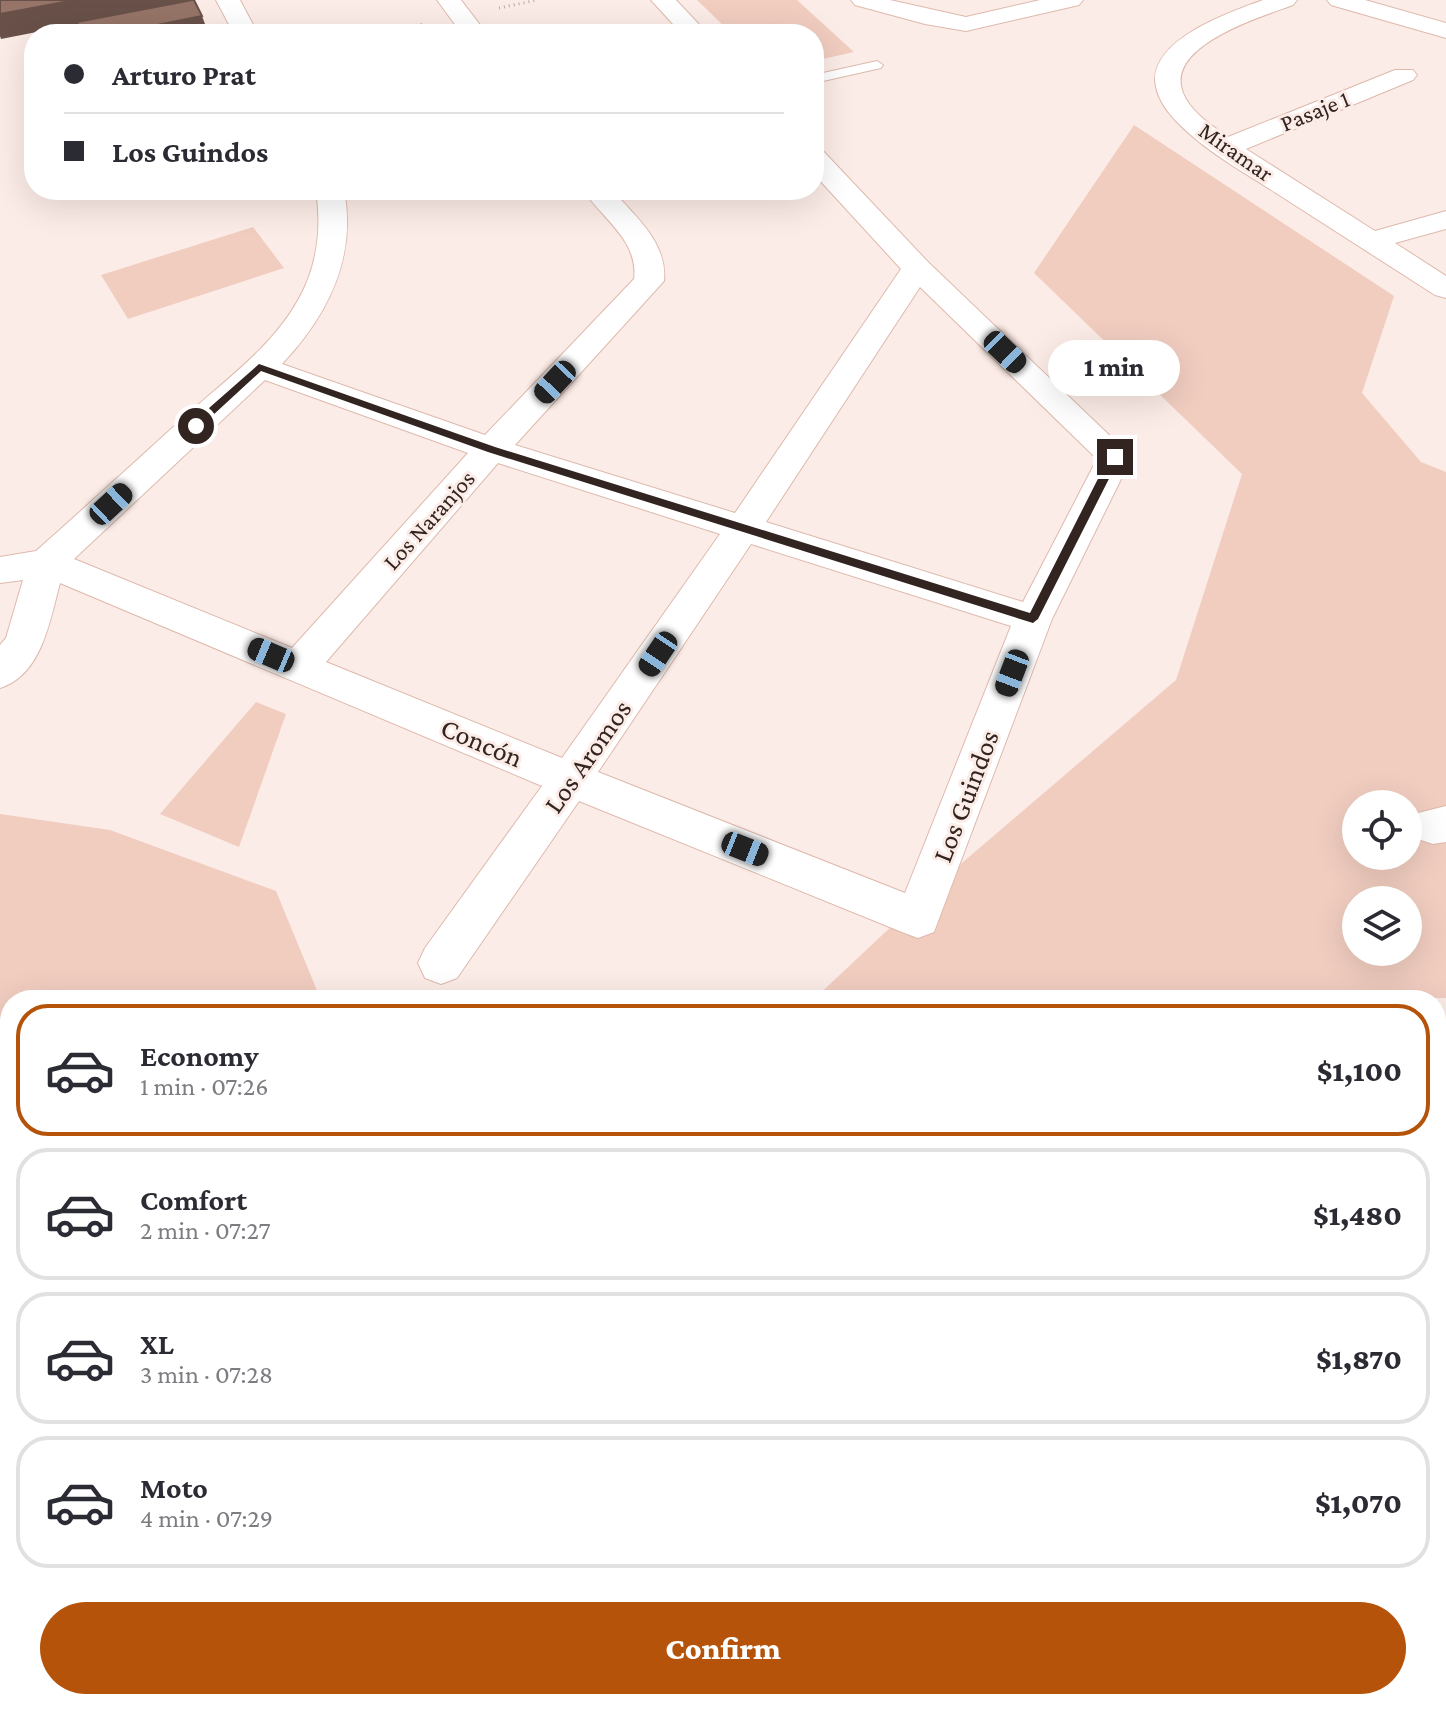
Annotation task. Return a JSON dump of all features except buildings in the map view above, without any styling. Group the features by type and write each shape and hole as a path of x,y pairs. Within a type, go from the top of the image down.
{"street":[{"path":"228,0 241,24"},
{"path":"449,0 467,24"},
{"path":"663,0 686,24"},
{"path":"865,2 966,24 1071,0"},
{"name":"Miramar","path":"1285,0 1195,39 1178,55 1169,73 1171,97 1181,110 1225,148 1446,289"},
{"path":"1339,0 1444,30"},
{"name":"Pasaje 1","path":"1225,148 1404,75"},
{"path":"824,169 917,268"},
{"path":"0,673 24,643 47,563 259,367 298,323 324,277 335,232 331,200"},
{"name":"Los Naranjos","path":"299,666 491,449 649,281 652,270 646,251 605,200"},
{"path":"1371,241 1446,220"},
{"name":"Los Guindos","path":"917,268 1115,457 1033,619 918,918"},
{"name":"Los Aromos","path":"441,963 572,780 744,529 917,268"},
{"path":"259,367 491,449 1033,619"},
{"path":"0,570 47,563"},
{"name":"Concón","path":"47,563 572,780 918,918"}],"lane":[{"path":"824,77 877,65"}],"shaded area":[{"path":"697,0 797,0 823,24 722,24"},
{"path":"824,25 854,52 824,59"},
{"path":"1134,125 1394,296 1362,393 1421,462 1446,472 1446,990 824,990 928,892 1176,680 1242,474 1034,273"},
{"path":"253,227 284,268 128,319 101,275"},
{"path":"256,702 286,714 239,847 160,814"},
{"path":"0,814 110,830 276,891 317,990 0,990"}],"route":[{"path":"196,426 259,367 491,449 1033,619 1115,457"}]}
